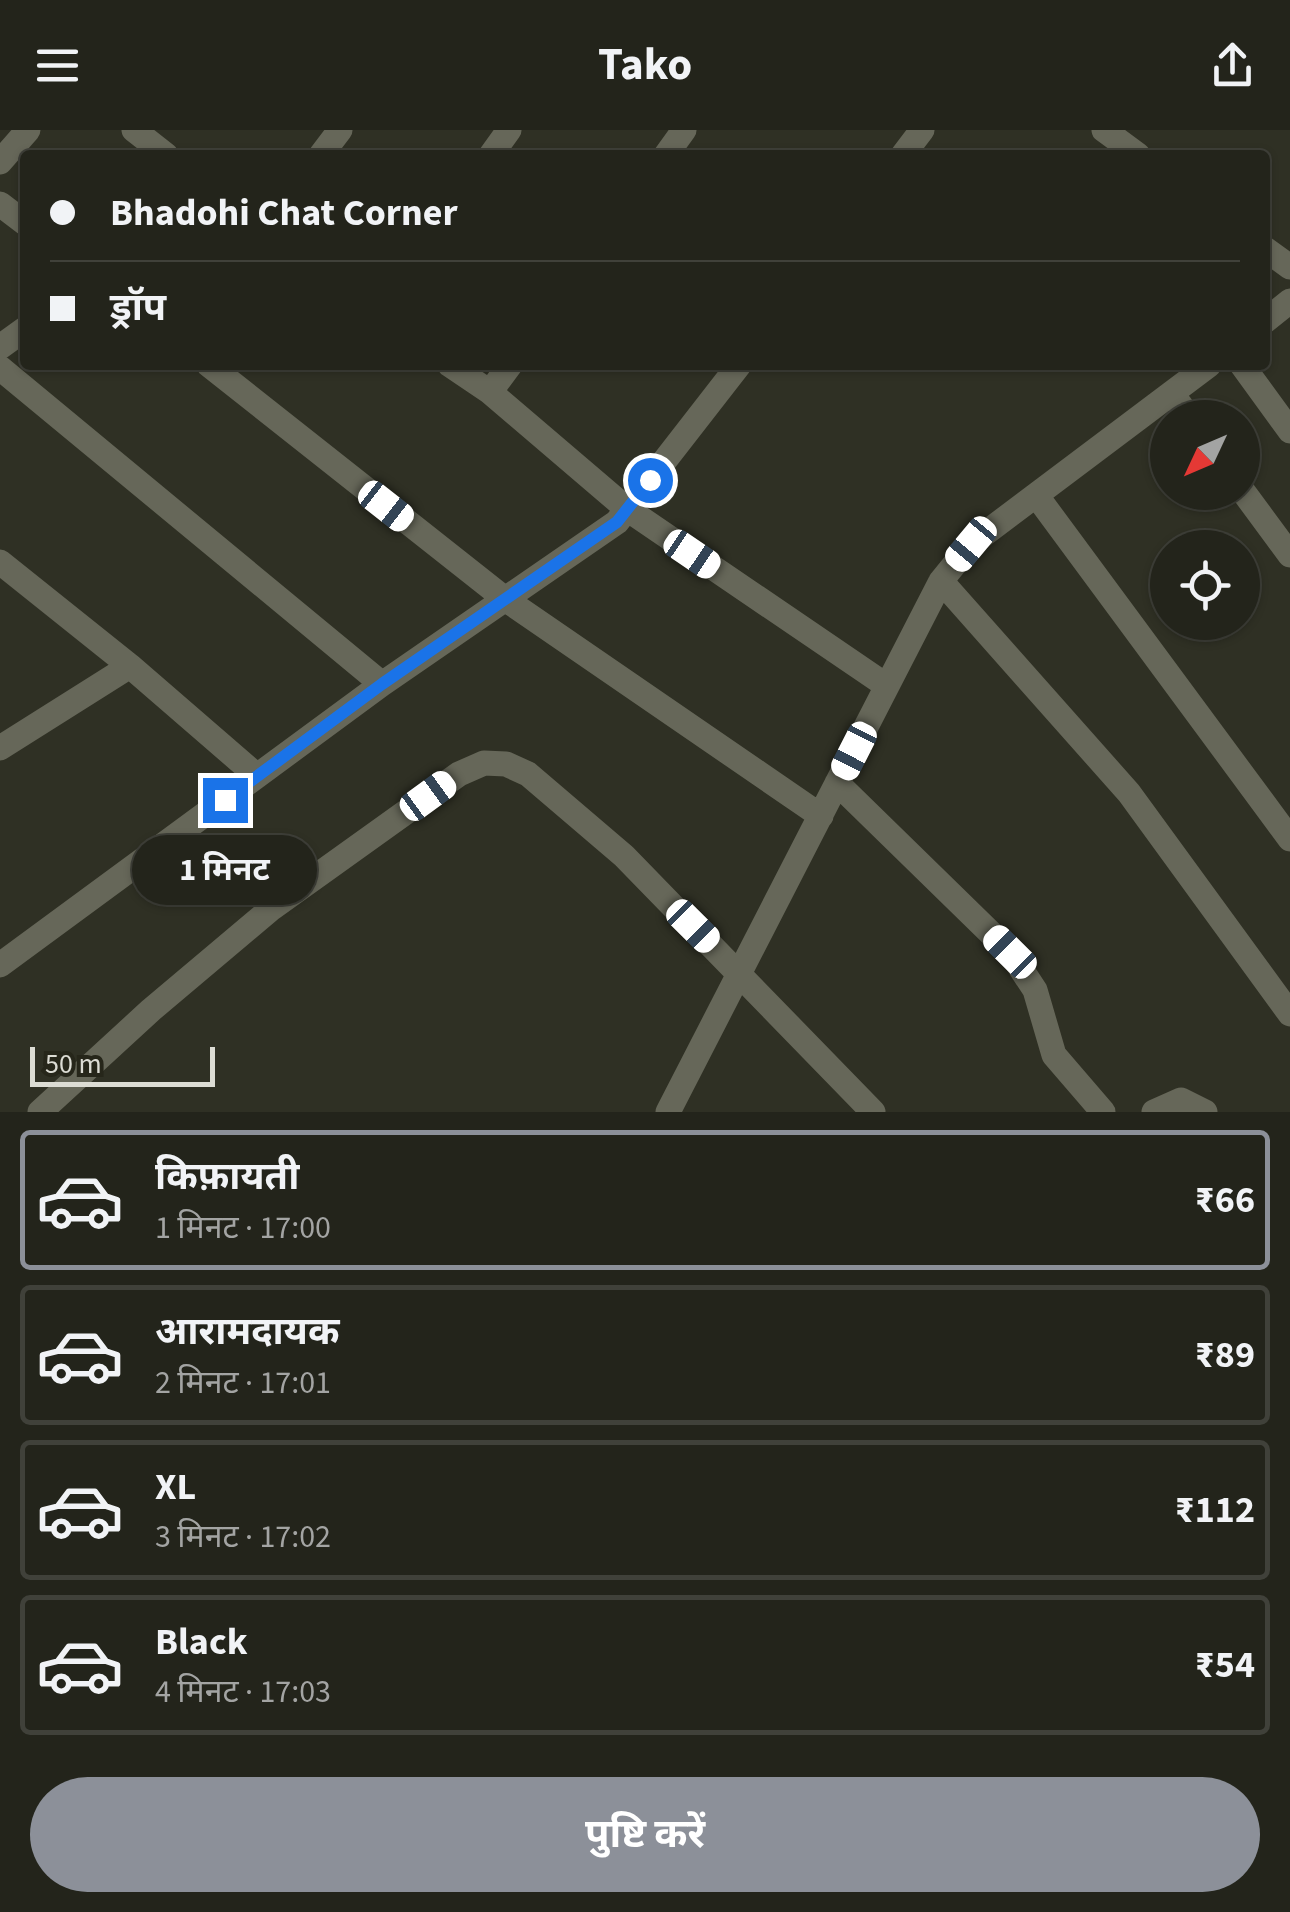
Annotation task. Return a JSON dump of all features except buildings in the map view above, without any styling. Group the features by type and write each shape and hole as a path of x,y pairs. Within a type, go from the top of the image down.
{"street":[{"path":"0,162 28,130"},
{"path":"134,130 160,150"},
{"path":"325,150 340,130"},
{"path":"907,150 922,130"},
{"path":"1104,130 1131,150"},
{"path":"1270,317 1290,302"},
{"path":"0,347 20,332"},
{"path":"0,368 382,684"},
{"path":"215,370 504,600 821,816"},
{"path":"457,370 490,392 627,510 888,686"},
{"path":"490,392 506,370"},
{"path":"0,966 382,684 617,522 736,370"},
{"path":"668,1112 942,581 971,544 1203,370"},
{"path":"1246,370 1290,431"},
{"path":"1172,394 1176,400"},
{"path":"1036,495 1290,839"},
{"path":"1257,510 1290,555"},
{"path":"0,562 130,666 257,776"},
{"path":"942,581 1129,792 1290,1014"},
{"path":"0,748 130,666"},
{"path":"40,1112 151,1010 272,908 459,774 484,763 506,764 528,774 624,856 873,1112"},
{"path":"838,784 1010,952 1034,990 1054,1055 1102,1112"},
{"path":"1154,1112 1181,1100 1205,1112"}],"route":[{"path":"225,800 382,684 617,522 650,480"}]}
